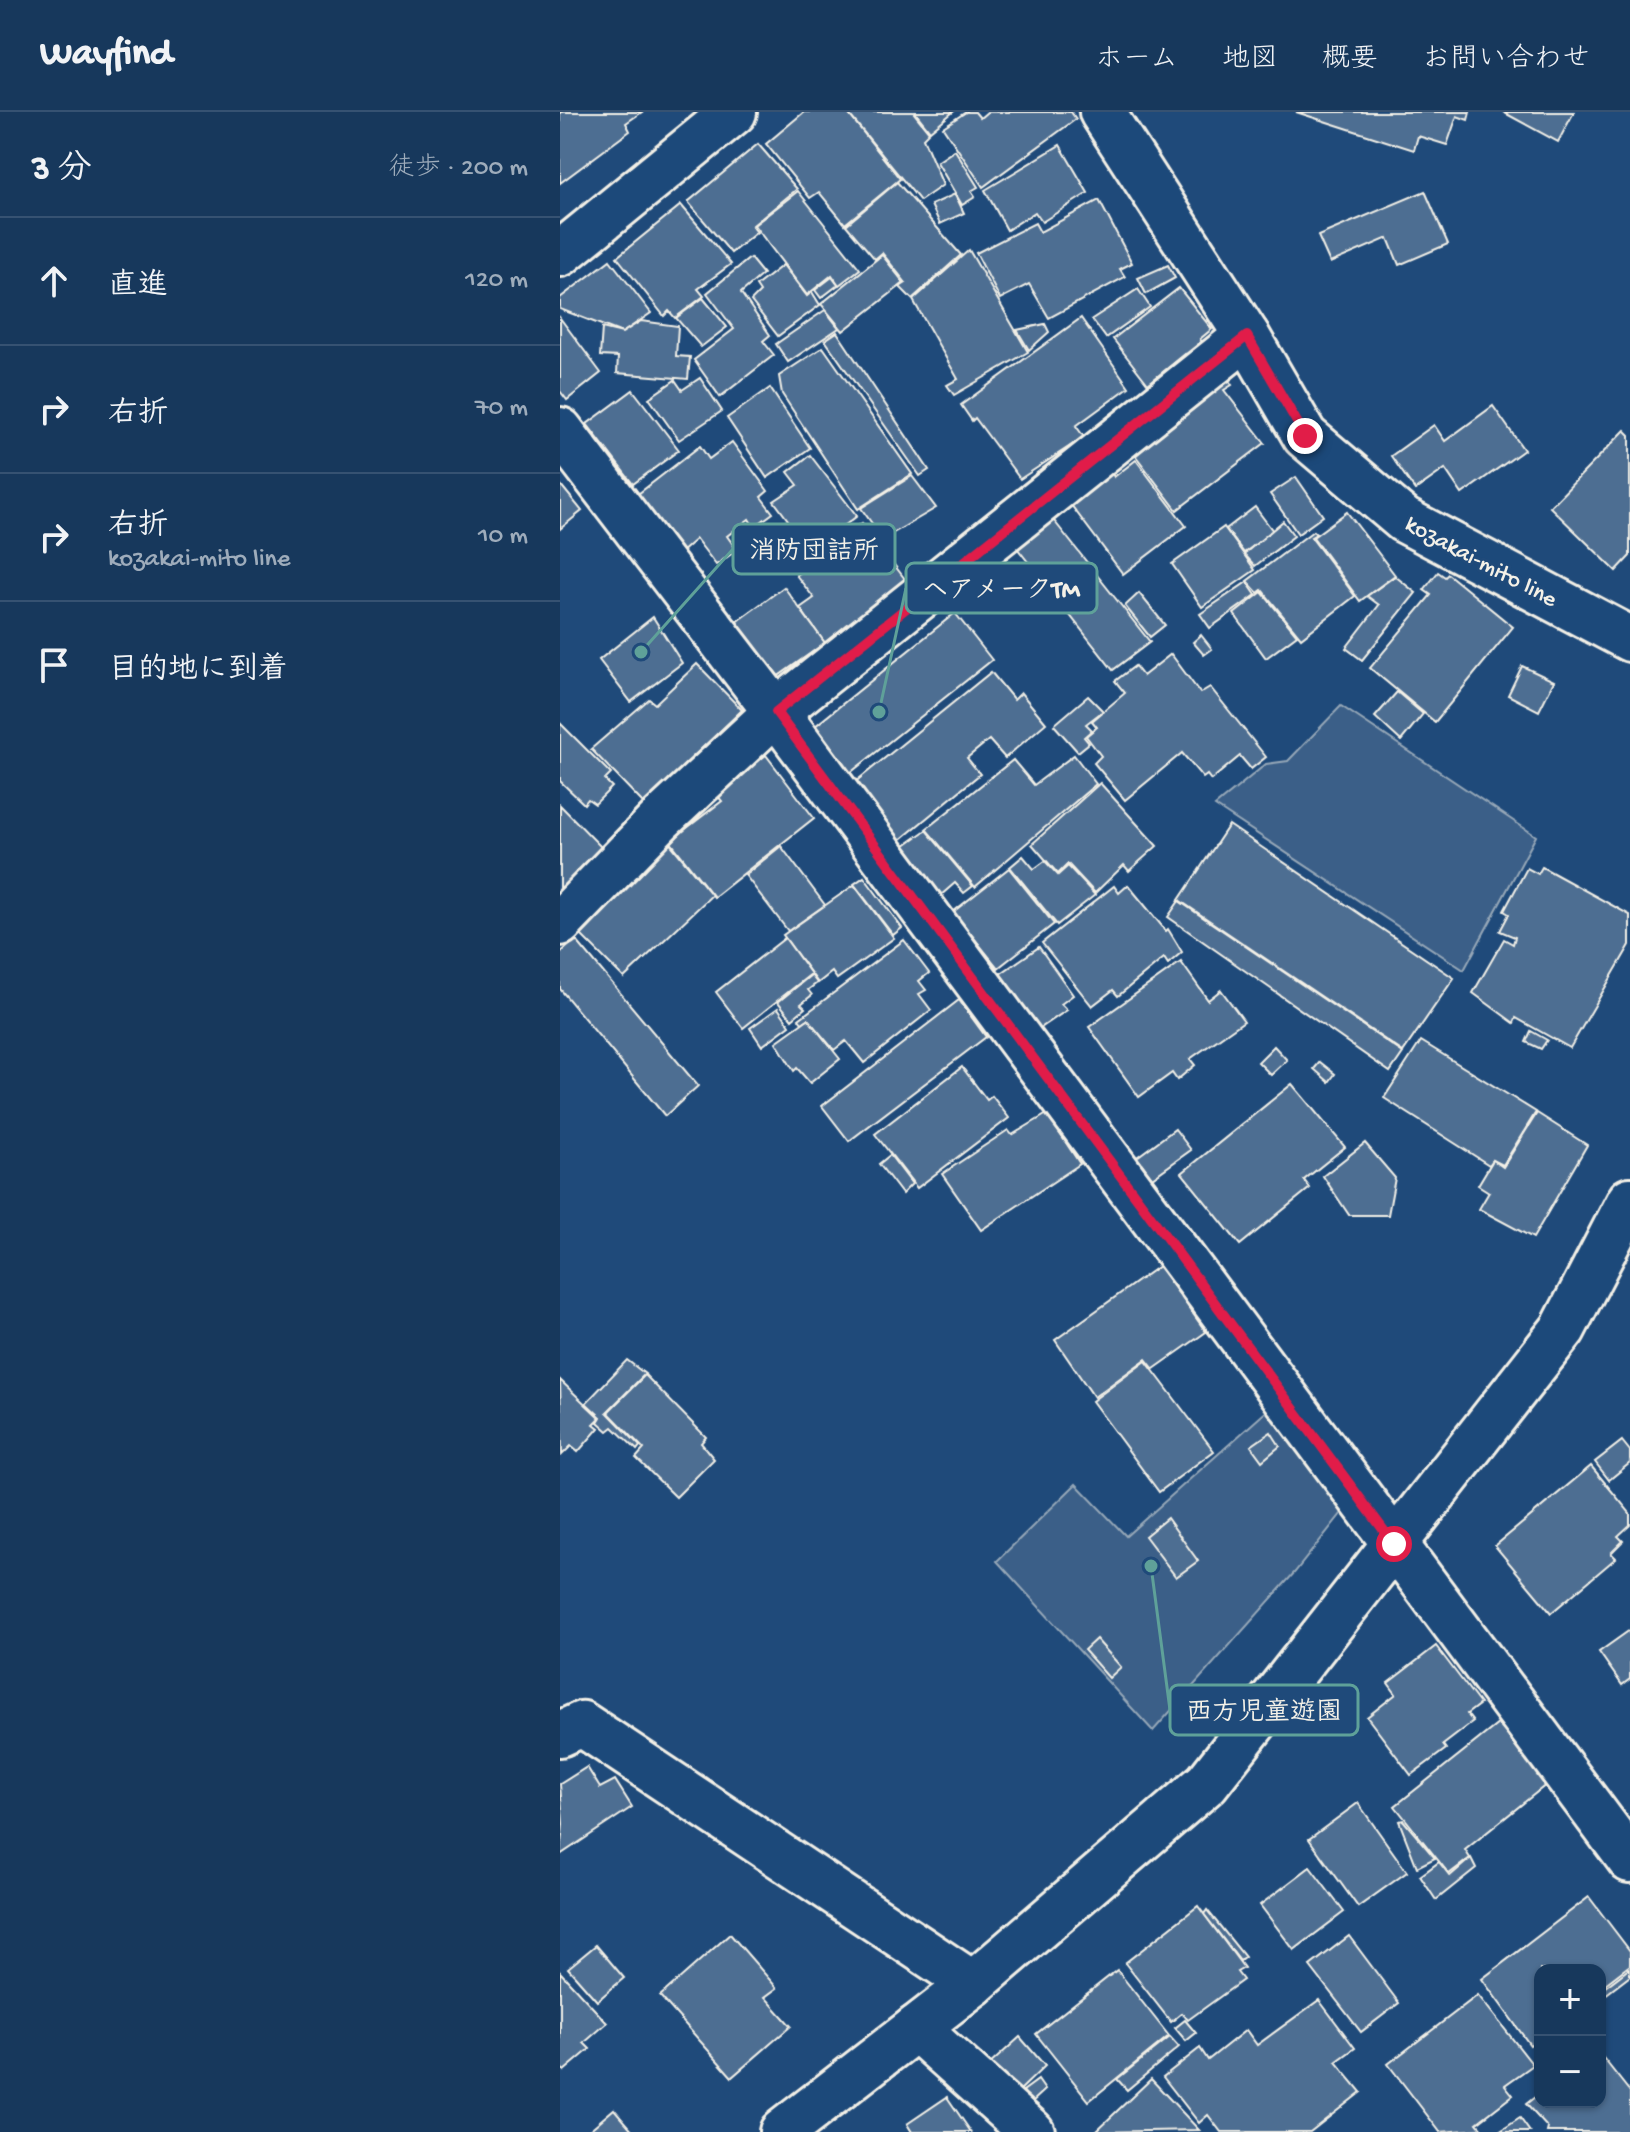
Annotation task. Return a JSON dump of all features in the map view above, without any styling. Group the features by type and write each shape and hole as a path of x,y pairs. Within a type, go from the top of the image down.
{"street":[{"path":"560,254 734,112"},
{"name":"kozakai-mito line","path":"1102,112 1247,336 1305,436 1404,520 1630,639"},
{"path":"560,923 660,820 776,712 1247,336"},
{"path":"560,430 776,712 1630,1860"},
{"path":"782,2132 973,1984 1207,1783 1563,1329 1630,1200"},
{"path":"560,1734 582,1724 973,1984"},
{"path":"916,2028 1032,2132"}],"shaded area":[{"path":"1341,706 1536,836 1464,970 1215,806 1266,764 1288,761"},
{"path":"1269,1409 1345,1509 1295,1572 1153,1731 997,1561 1076,1484 1126,1536"}],"building":[{"path":"560,112 642,112 626,123 630,131 560,183"},
{"path":"804,112 847,112 900,179 845,224 819,192 810,198 766,144"},
{"path":"847,112 913,112 929,132 923,138 943,185 920,201"},
{"path":"915,112 953,112 930,131"},
{"path":"966,112 975,112 980,118 987,112 1071,112 1076,119 983,187 943,127"},
{"path":"1296,112 1470,112 1468,120 1457,116 1447,145 1418,136 1414,150"},
{"path":"1503,112 1574,112 1558,142"},
{"path":"758,144 797,189 752,226 757,232 731,253 688,202"},
{"path":"1060,145 1088,193 1042,222 1035,212 1007,230 985,190"},
{"path":"955,150 978,187 971,191 975,197 962,205 937,162"},
{"path":"897,182 961,255 912,299 900,287 906,283 882,253 875,259 846,225"},
{"path":"798,191 860,269 839,285 832,275 807,295 754,225"},
{"path":"1425,191 1448,244 1399,265 1388,238 1330,263 1318,236"},
{"path":"955,194 964,213 940,224 931,205"},
{"path":"1099,200 1132,263 1120,269 1125,277 1049,318 1029,284 1000,299 976,253 1035,223 1040,232"},
{"path":"681,205 731,264 698,289 704,296 675,318 669,311 664,316 617,257"},
{"path":"969,250 1028,352 954,395 947,385 958,379 913,300"},
{"path":"882,255 904,283 843,331 821,304"},
{"path":"750,258 763,274 741,293 770,335 763,341 774,355 720,397 694,360 734,329 707,293"},
{"path":"610,260 651,313 622,333 560,309 560,298"},
{"path":"783,265 807,296 812,292 820,305 778,336 751,301 760,292 756,286"},
{"path":"1168,265 1175,278 1146,294 1138,278"},
{"path":"832,277 838,285 821,298 815,290"},
{"path":"1179,288 1212,329 1200,339 1204,345 1187,357 1185,354 1148,384 1113,339"},
{"path":"1138,289 1150,307 1106,338 1092,319"},
{"path":"703,298 727,327 701,347 676,318"},
{"path":"825,310 839,328 788,362 776,344"},
{"path":"560,318 601,373 567,400 560,391"},
{"path":"1081,318 1129,387 1076,426 1084,437 1020,479 975,418 972,421 961,405"},
{"path":"641,321 678,326 676,356 690,357 688,379 617,373 618,357 600,356 602,328 622,333"},
{"path":"1045,324 1049,332 1029,350 1017,330"},
{"path":"837,332 929,470 920,476 825,340"},
{"path":"823,347 912,474 858,509 782,394 779,376"},
{"path":"700,378 722,411 679,440 649,398 675,380 682,390"},
{"path":"1227,378 1232,385 1224,390 1265,443 1177,510 1132,451"},
{"path":"770,388 810,448 767,478 727,418"},
{"path":"633,390 679,450 633,484 587,424"},
{"path":"1493,406 1524,450 1462,494 1445,469 1415,490 1391,456 1434,425 1445,441"},
{"path":"1625,430 1630,435 1630,556 1616,571 1550,507"},
{"path":"732,442 768,491 761,497 773,513 754,527 749,519 727,536 737,550 716,565 696,539 680,553 638,494 700,446 709,459"},
{"path":"810,455 857,516 801,559 778,527 788,520 774,501 798,485 788,472"},
{"path":"1136,460 1186,526 1123,574 1068,501 1110,470 1114,477"},
{"path":"912,476 936,508 883,539 861,508"},
{"path":"1296,477 1323,516 1298,534 1270,494"},
{"path":"560,484 582,511 560,529"},
{"path":"1255,507 1273,531 1244,553 1226,529"},
{"path":"1347,512 1395,575 1360,601 1313,537"},
{"path":"1051,517 1150,642 1113,670 1014,544"},
{"path":"1283,521 1294,536 1255,566 1244,554"},
{"path":"862,523 908,583 827,646 800,608 814,598 796,575"},
{"path":"1224,527 1255,570 1202,607 1172,564"},
{"path":"1313,531 1316,534 1311,537 1355,596 1301,638 1262,590 1258,593 1247,581"},
{"path":"1438,572 1445,577 1448,574 1513,627 1435,722 1370,668 1431,595 1424,590"},
{"path":"1395,576 1416,593 1362,660 1346,648 1379,605 1367,596"},
{"path":"1247,582 1256,595 1210,628 1200,614"},
{"path":"784,587 825,643 777,677 736,622"},
{"path":"1262,592 1297,635 1266,658 1234,614"},
{"path":"1139,593 1165,625 1150,637 1125,606"},
{"path":"955,613 992,660 850,773 814,727"},
{"path":"653,617 682,663 631,702 599,660"},
{"path":"1201,635 1212,649 1204,655 1193,642"},
{"path":"1171,654 1200,693 1210,687 1266,757 1251,769 1240,756 1211,780 1207,775 1203,778 1182,753 1125,800 1094,763 1101,756 1086,736 1097,727 1092,721 1125,693 1115,681 1135,666 1143,676"},
{"path":"697,664 742,710 644,804 591,749 649,699 655,704"},
{"path":"1522,666 1554,681 1539,711 1508,695"},
{"path":"991,672 1014,700 1021,693 1046,723 1005,758 989,740 967,758 980,774 894,845 878,824 883,818 854,783"},
{"path":"1397,692 1423,714 1401,741 1375,717"},
{"path":"1088,696 1103,711 1086,724 1092,730 1084,737 1089,743 1078,752 1054,725"},
{"path":"560,723 611,774 605,780 612,787 595,804 588,799 584,804 560,781"},
{"path":"766,755 814,818 714,897 670,841 722,801 716,794"},
{"path":"1074,755 1096,784 975,887 926,829 1013,760 1034,785"},
{"path":"1100,783 1157,846 1129,871 1124,865 1095,893 1068,864 1058,874 1032,844"},
{"path":"560,805 604,850 560,893"},
{"path":"1229,825 1454,978 1403,1052 1179,900"},
{"path":"926,830 973,886 964,893 955,883 940,896 901,848"},
{"path":"669,842 712,895 624,978 579,933"},
{"path":"781,846 825,905 788,931 745,875"},
{"path":"1023,856 1034,869 1045,861 1058,875 1068,866 1095,895 1057,925 1010,867"},
{"path":"1542,867 1630,915 1630,945 1570,1048 1516,1018 1514,1023 1473,993 1504,939 1513,944 1515,937 1500,931 1509,914 1504,911 1527,868 1538,874"},
{"path":"1009,868 1054,924 998,968 953,912"},
{"path":"864,877 902,928 893,935 854,884"},
{"path":"854,885 894,938 837,979 832,972 818,983 783,935"},
{"path":"1128,885 1166,931 1168,929 1182,952 1168,964 1164,958 1118,996 1113,990 1092,1006 1042,943 1114,886 1119,893"},
{"path":"1179,901 1403,1053 1390,1072 1168,917"},
{"path":"785,938 811,974 743,1028 716,992"},
{"path":"576,940 698,1086 665,1116 560,989 560,953"},
{"path":"904,940 929,973 919,981 926,990 919,994 931,1010 864,1063 846,1041 834,1050 808,1019 802,1023 799,1019"},
{"path":"1039,947 1073,995 1061,1004 1067,1010 1039,1029 1000,974"},
{"path":"1181,962 1208,1000 1221,990 1244,1021 1190,1059 1195,1065 1177,1080 1172,1073 1139,1097 1089,1027"},
{"path":"811,975 817,983 808,990 812,995 801,1004 805,1008 792,1019 778,1002"},
{"path":"959,1000 986,1037 849,1141 822,1106"},
{"path":"778,1008 790,1025 762,1046 750,1028"},
{"path":"808,1019 840,1059 810,1083 797,1068 794,1071 776,1042"},
{"path":"1531,1031 1547,1040 1541,1049 1526,1042"},
{"path":"1421,1041 1536,1112 1503,1165 1493,1160 1489,1165 1384,1098"},
{"path":"1274,1046 1287,1060 1271,1075 1258,1062"},
{"path":"1320,1062 1335,1074 1329,1082 1314,1069"},
{"path":"962,1067 987,1100 992,1096 1009,1118 917,1188 875,1134"},
{"path":"1292,1084 1345,1147 1304,1180 1310,1188 1240,1245 1182,1173"},
{"path":"1537,1113 1587,1145 1533,1238 1479,1209 1489,1192 1478,1185 1493,1160 1503,1167"},
{"path":"1047,1114 1080,1164 981,1230 942,1174 1008,1130 1012,1135"},
{"path":"1175,1129 1191,1150 1152,1178 1137,1157"},
{"path":"1365,1143 1395,1178 1388,1215 1349,1215 1323,1176"},
{"path":"890,1155 912,1184 902,1194 879,1164"},
{"path":"1159,1266 1206,1332 1154,1369 1146,1359 1094,1397 1055,1340"},
{"path":"627,1360 645,1374 607,1412 640,1446 637,1450 613,1427 608,1431 598,1422 601,1417 586,1403"},
{"path":"1146,1361 1214,1451 1159,1492 1092,1401"},
{"path":"645,1375 706,1437 701,1443 714,1459 676,1497 636,1458 644,1449 608,1412"},
{"path":"560,1380 600,1418 594,1424 599,1428 578,1452 571,1446 562,1455"},
{"path":"1271,1432 1280,1446 1262,1461 1251,1446"},
{"path":"1622,1441 1630,1451 1630,1463 1609,1480 1595,1462"},
{"path":"1591,1466 1630,1513 1630,1525 1618,1536 1623,1541 1611,1553 1616,1558 1551,1613 1495,1546"},
{"path":"1167,1518 1198,1561 1176,1577 1145,1536"},
{"path":"1630,1630 1630,1679 1622,1685 1599,1652"},
{"path":"1096,1639 1121,1667 1109,1678 1084,1650"},
{"path":"1436,1646 1480,1704 1467,1714 1473,1722 1443,1745 1446,1749 1411,1775 1367,1717 1396,1694 1388,1683"},
{"path":"1498,1724 1547,1784 1465,1850 1470,1858 1449,1874 1395,1806"},
{"path":"587,1767 600,1788 615,1780 632,1807 560,1855 563,1824 560,1784"},
{"path":"1358,1803 1407,1872 1358,1907 1309,1839"},
{"path":"1403,1820 1435,1858 1417,1867 1399,1821"},
{"path":"1471,1858 1476,1868 1436,1900 1420,1876 1439,1862 1450,1876"},
{"path":"1310,1867 1344,1912 1294,1950 1260,1905"},
{"path":"1589,1897 1630,1951 1630,1965 1606,1983 1606,1964 1534,1964 1534,2042 1530,2045 1482,1979"},
{"path":"1198,1906 1244,1968 1237,1972 1243,1980 1188,2020 1182,2013 1171,2022 1125,1963"},
{"path":"1207,1910 1245,1957 1240,1961 1204,1914"},
{"path":"730,1934 777,1988 765,1997 791,2026 732,2077 660,1996"},
{"path":"1349,1936 1399,2003 1361,2032 1310,1966"},
{"path":"596,1945 624,1978 597,2001 568,1968"},
{"path":"1630,1968 1630,1976 1606,1994 1606,1986"},
{"path":"1117,1970 1169,2036 1089,2101 1036,2034"},
{"path":"560,1972 607,2023 584,2043 590,2049 564,2071 560,2066"},
{"path":"1478,1995 1533,2065 1505,2085 1513,2095 1477,2123 1482,2129 1440,2132 1388,2064"},
{"path":"1319,2000 1355,2048 1336,2062 1361,2092 1310,2132 1221,2132 1208,2115 1199,2123 1163,2077 1200,2048 1208,2060 1246,2030 1257,2045"},
{"path":"1185,2020 1196,2033 1186,2041 1175,2028"},
{"path":"1020,2037 1045,2066 1016,2094 989,2065"},
{"path":"1170,2037 1179,2047 1127,2090 1117,2079"},
{"path":"1606,2062 1630,2092 1630,2132 1547,2132 1548,2128 1526,2104 1534,2098 1534,2108 1606,2108"},
{"path":"1151,2079 1199,2130 1095,2132"},
{"path":"1038,2080 1045,2090 1031,2103 1023,2091"},
{"path":"947,2097 971,2132 912,2132 907,2124"},
{"path":"614,2109 634,2132 587,2132"},
{"path":"1520,2118 1530,2132 1499,2132"}],"place":[{"name":"消防団詰所","path":"641,652"},
{"name":"ヘアメークTM","path":"879,712"},
{"name":"西方児童遊園","path":"1151,1566"}],"route":[{"path":"1305,436 1247,336 776,712 1394,1544"}]}
